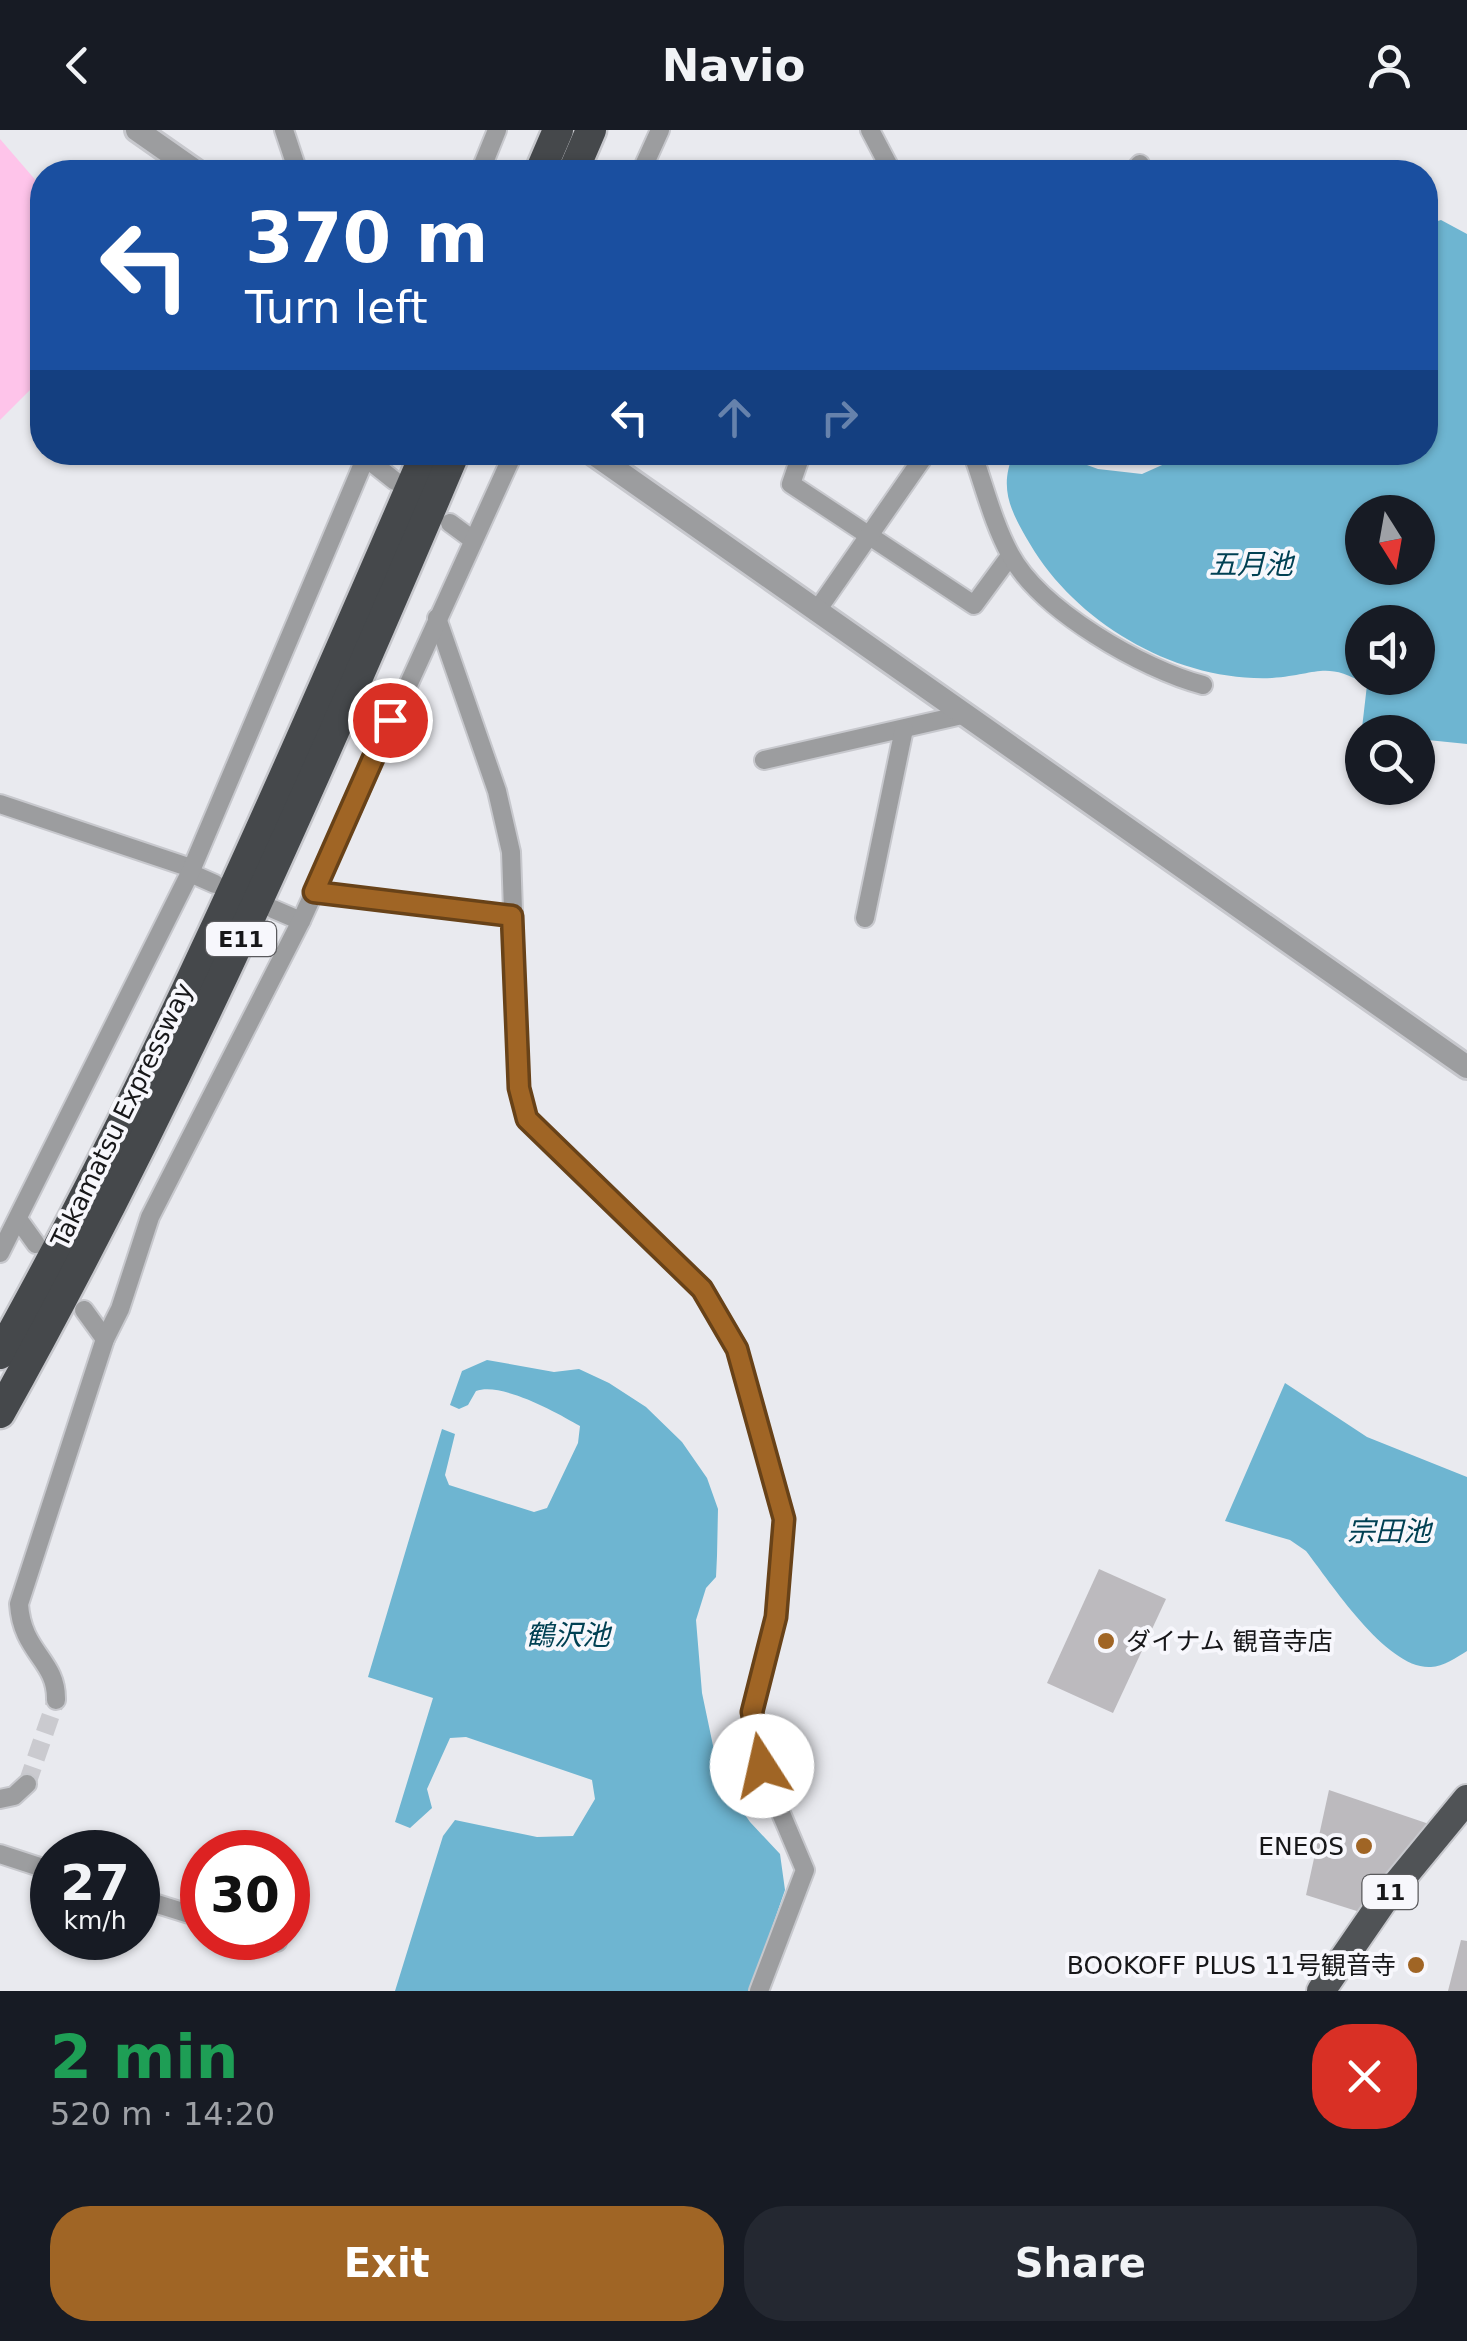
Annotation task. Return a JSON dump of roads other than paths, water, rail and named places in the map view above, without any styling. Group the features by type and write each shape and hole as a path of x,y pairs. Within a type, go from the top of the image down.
{"highway":[{"path":"545,160 558,130"},
{"path":"579,160 591,130"},
{"name":"Takamatsu Expressway","path":"0,1354 78,1209 200,957 420,465"},
{"name":"Takamatsu Expressway","path":"0,1413 96,1236 228,969 449,465"},
{"name":"11","path":"1322,1991 1382,1901 1467,1800"}],"street":[{"path":"137,130 180,160"},
{"path":"284,130 294,160"},
{"path":"485,160 496,130"},
{"path":"646,160 660,130"},
{"path":"870,130 886,160"},
{"path":"0,1253 191,871 363,465"},
{"path":"378,465 395,481"},
{"path":"56,1700 56,1680 20,1633 19,1604 105,1339 120,1309 150,1216 301,921 508,465"},
{"path":"609,465 1467,1067"},
{"path":"798,465 791,484 974,606 1010,556"},
{"path":"816,612 869,537 912,465"},
{"path":"977,465 1010,556 1056,604 1104,641 1166,675 1203,685"},
{"path":"450,522 473,540"},
{"path":"437,618 497,791 510,852 519,1088 527,1119 702,1289 719,1312 737,1349 784,1519 776,1617 752,1712 762,1766 805,1870 759,1991"},
{"path":"764,760 962,715"},
{"path":"865,918 904,729"},
{"path":"0,804 191,871 215,884"},
{"path":"314,892 512,916"},
{"path":"274,909 301,921"},
{"path":"18,1220 36,1244"},
{"path":"84,1310 105,1339"},
{"path":"0,1798 14,1796 27,1784"},
{"path":"0,1854 30,1864"}],"water":[{"name":"五月池","path":"1438,221 1467,234 1467,744 1435,741 1435,715 1364,715 1366,695 1435,695 1435,605 1345,605 1345,674 1321,671 1272,678 1236,677 1201,670 1166,658 1102,623 1050,573 1017,521 1007,489 1009,465 1087,465 1142,474 1162,465 1438,465"},
{"name":"鶴沢池","path":"487,1360 554,1372 579,1369 609,1383 646,1407 682,1442 707,1478 718,1509 717,1556 716,1577 706,1588 696,1620 702,1693 720,1779 750,1822 780,1854 785,1890 750,1991 395,1991 443,1836 455,1820 537,1837 573,1836 595,1799 592,1780 466,1737 450,1738 427,1789 432,1808 410,1828 395,1822 433,1698 368,1677 442,1429 455,1434 445,1475 449,1485 534,1512 547,1508 578,1443 580,1426 514,1394 487,1389 476,1391 468,1405 459,1409 450,1405 462,1371"},
{"name":"宗田池","path":"1285,1383 1367,1437 1467,1477 1467,1651 1436,1667 1414,1664 1396,1655 1361,1622 1306,1551 1290,1540 1225,1521"}],"tunnel":[{"path":"27,1784 56,1700"}],"place":[{"name":"ダイナム 観音寺店","path":"1106,1641"},
{"name":"ENEOS","path":"1364,1846"},
{"name":"BOOKOFF PLUS 11号観音寺","path":"1416,1965"}]}
